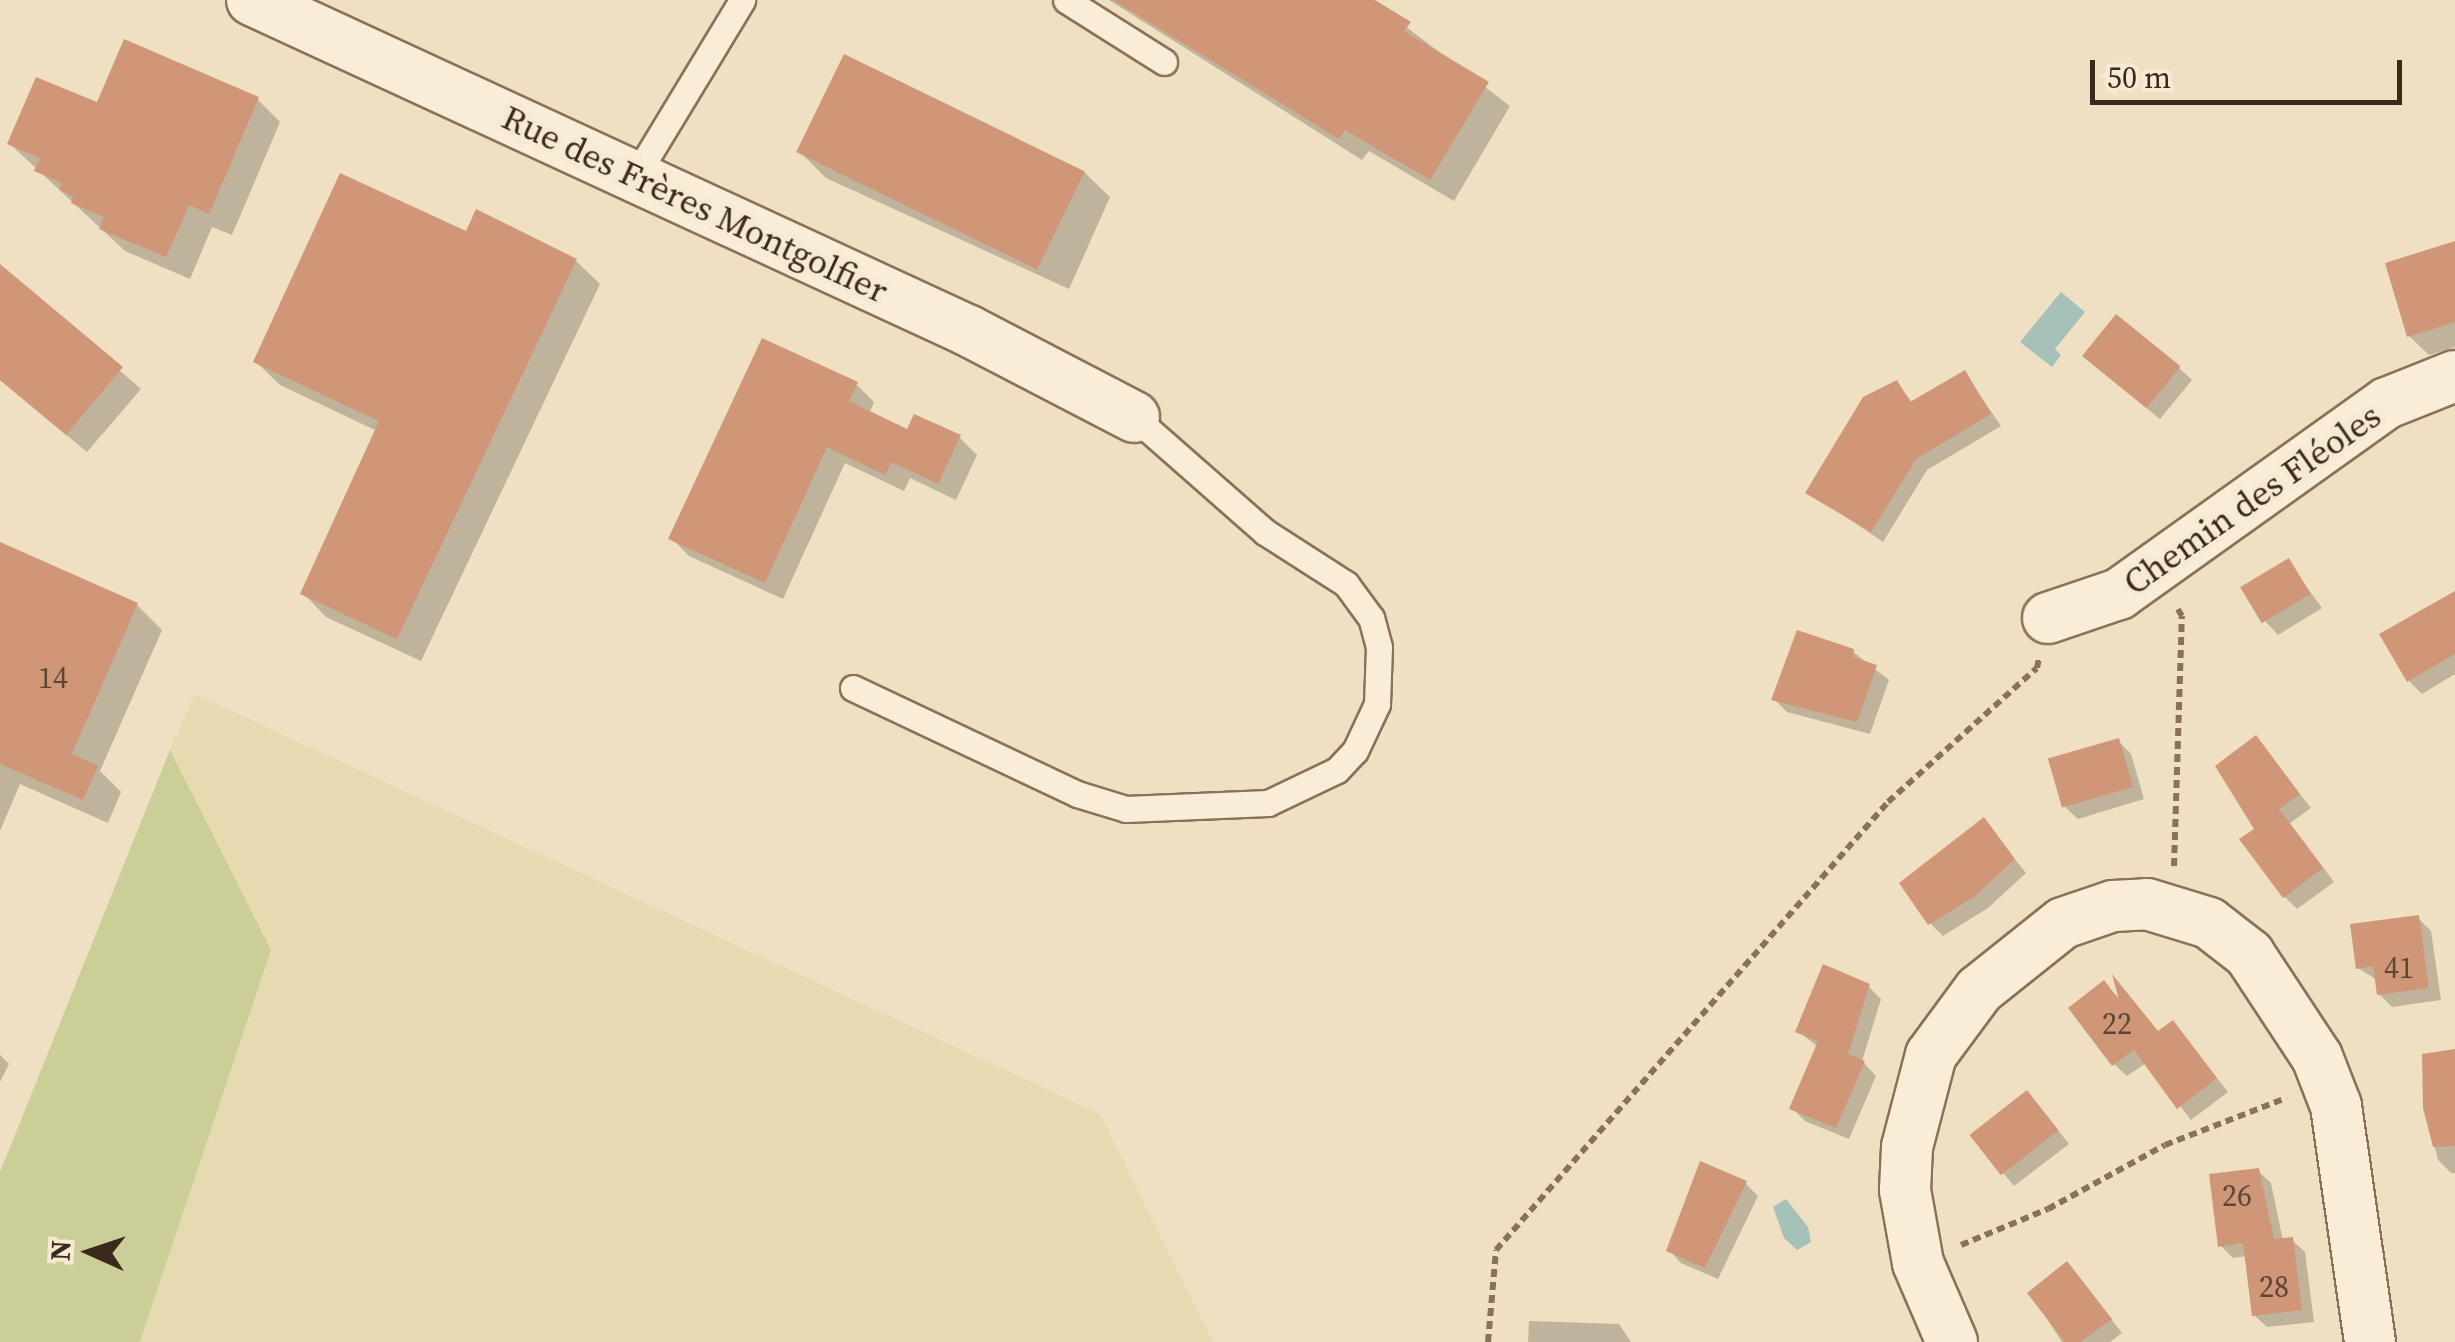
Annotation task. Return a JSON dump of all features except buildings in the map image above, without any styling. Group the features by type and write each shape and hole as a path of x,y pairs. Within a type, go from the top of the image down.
{"street":[{"name":"Rue des Frères Montgolfier","path":"252,0 1090,388 1134,416"},
{"name":"Chemin des Fléoles","path":"2048,618 2119,594 2387,403 2455,376"},
{"path":"1952,1342 1918,1263 1905,1190 1907,1147 1931,1054 1979,990 2063,923 2113,906 2172,907 2209,923 2249,954 2280,992 2336,1106 2370,1342"}],"lane":[{"path":"635,176 742,0"},
{"path":"1066,0 1164,62"},
{"path":"853,688 1077,794 1126,809 1268,803 1338,770 1355,751 1377,704 1382,676 1371,618 1346,584 1265,532 1134,416"}],"path":[{"path":"2154,570 2182,616 2172,907"},
{"path":"1488,1342 1496,1250 1888,802 2037,668 2048,618"},
{"path":"1918,1263 2048,1209 2165,1145 2326,1082"}],"shaded area":[{"path":"195,694 1100,1114 1213,1342 140,1342 271,950 170,750"}],"green space":[{"path":"170,750 271,950 140,1342 0,1342 0,1172"}],"water":[{"path":"2061,292 2085,312 2055,349 2061,355 2052,367 2020,342"},
{"path":"1786,1199 1808,1227 1811,1242 1797,1250 1784,1238 1773,1207"}]}
